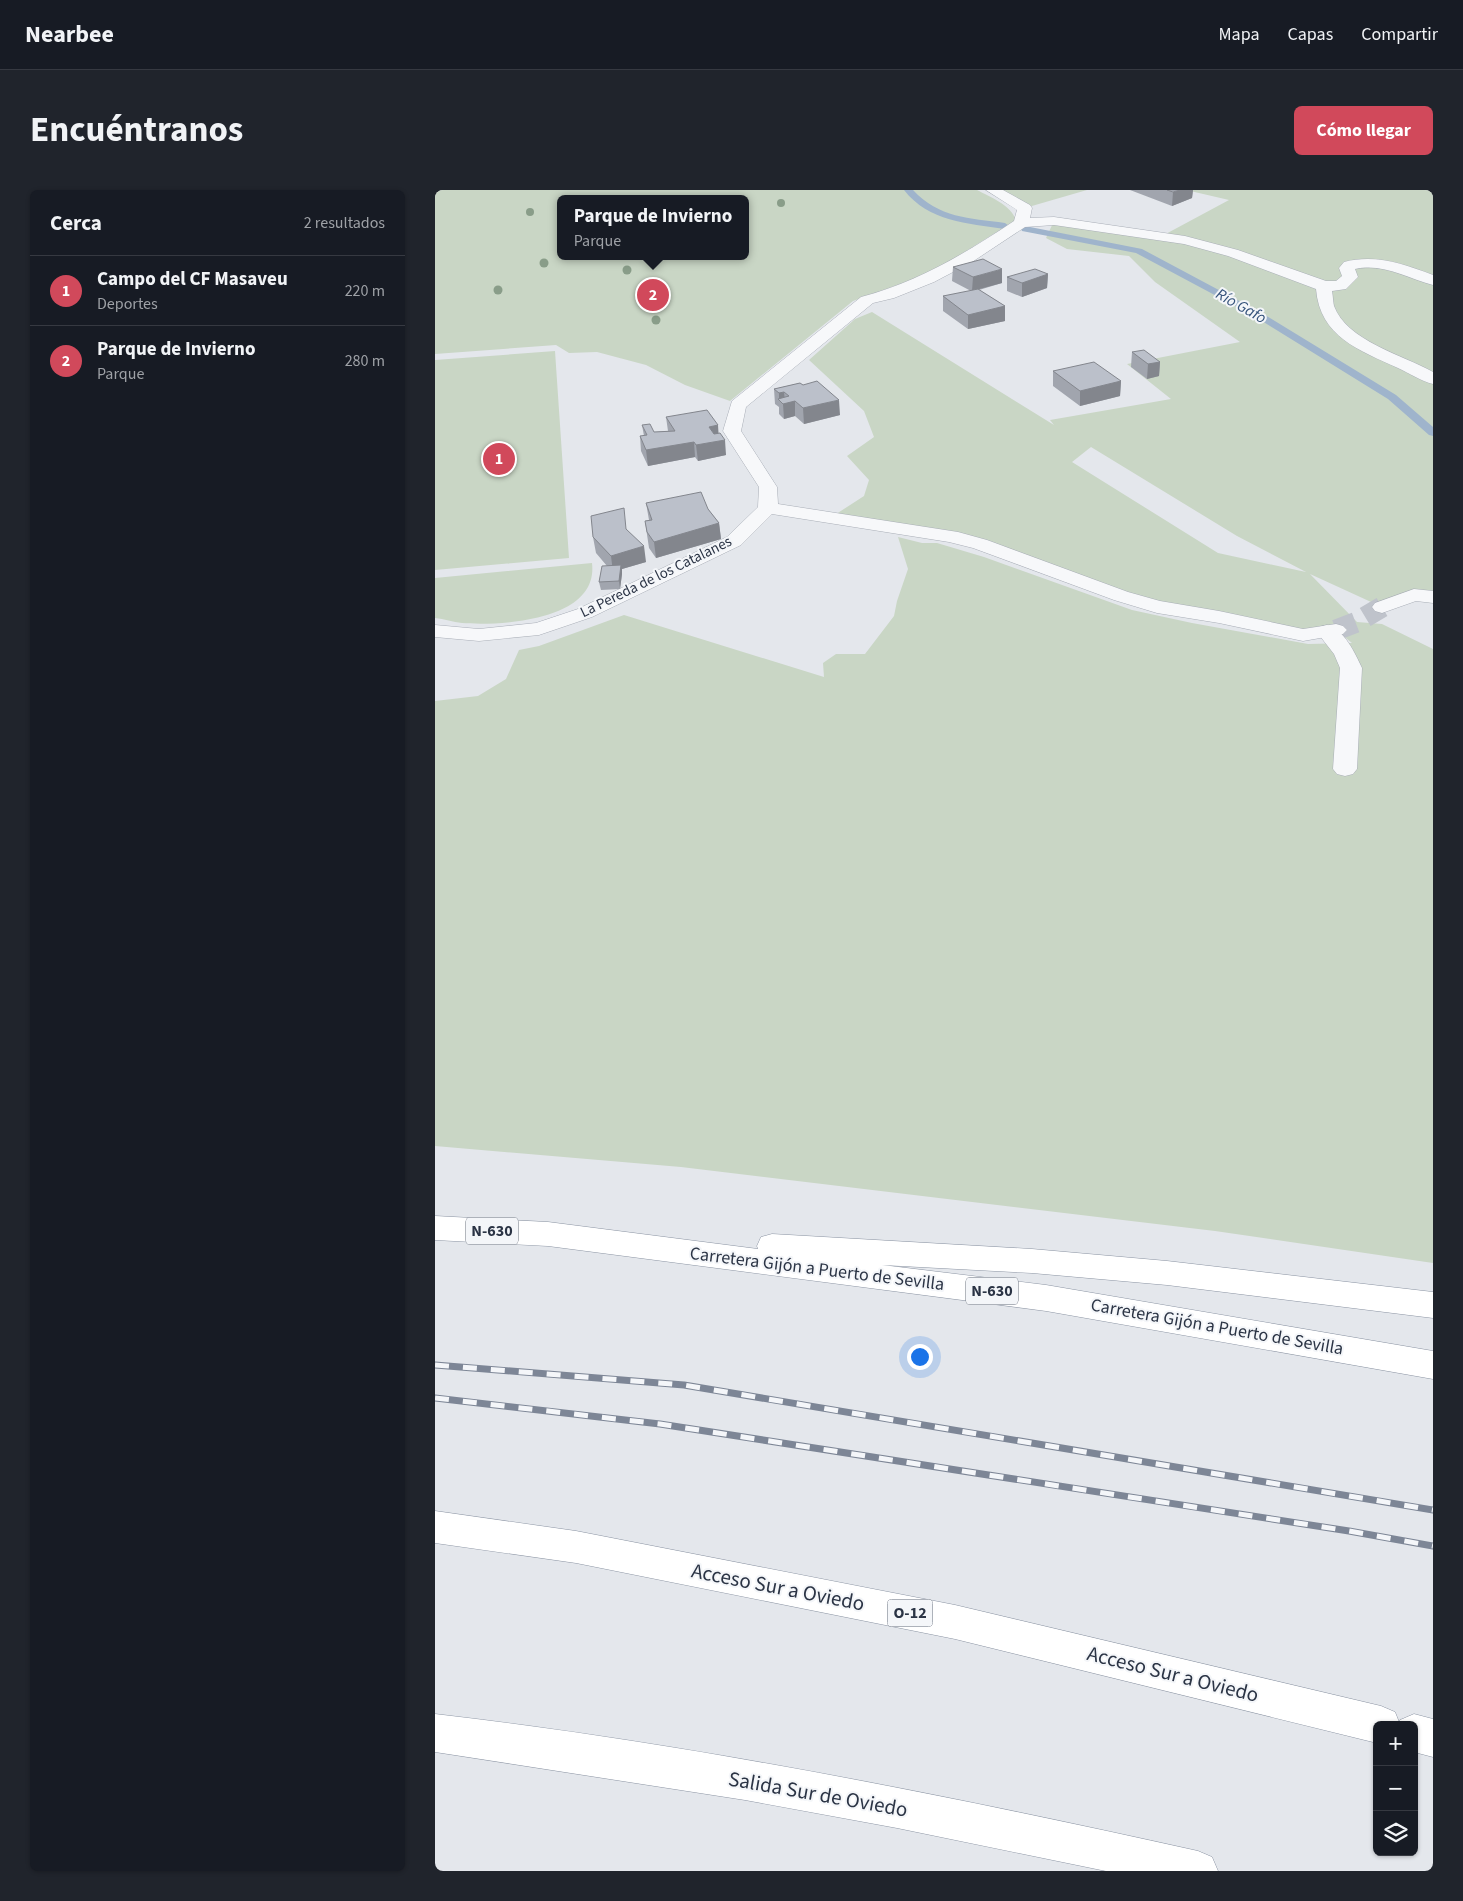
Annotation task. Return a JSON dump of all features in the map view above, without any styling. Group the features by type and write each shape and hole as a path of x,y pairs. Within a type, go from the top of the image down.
{"highway":[{"name":"Carretera Gijón a Puerto de Sevilla","path":"435,1228 548,1234 1046,1298 1433,1365"},
{"path":"548,1234 1032,1261 1167,1273 1433,1305"},
{"name":"Acceso Sur a Oviedo","path":"435,1527 576,1546 955,1622 1373,1723"},
{"name":"Salida Sur de Oviedo","path":"435,1733 643,1763 837,1796 1038,1835 1198,1871"},
{"path":"1418,1734 1433,1738"}],"street":[{"path":"993,190 1025,208 1021,223"},
{"path":"1345,769 1351,668 1332,631 1303,635 1219,616 1157,607 1121,596 979,544 951,536 768,508 768,487 732,431 738,405 867,300 893,295 965,261 1021,223 1054,221 1185,240 1233,254 1324,286 1340,286 1350,278 1347,268 1349,265 1369,261 1388,264 1433,280"},
{"path":"1324,286 1323,294 1329,316 1355,341 1433,379"},
{"name":"La Pereda de los Catalanes","path":"435,631 479,635 539,629 585,613 734,541 768,508"},
{"path":"1382,607 1413,595 1433,597"}],"green space":[{"path":"435,190 977,190 1005,206 1016,220 931,273 853,301 730,401 685,385 646,365 597,352 569,353 556,345 435,354"},
{"path":"993,190 1087,190 1025,208"},
{"path":"1186,190 1433,190 1433,597 1382,607 1310,574 1357,622 1382,624 1433,649 1433,1263 1215,1231 681,1167 435,1146 435,701 478,696 506,679 519,650 539,646 624,615 824,677 823,663 836,654 865,654 894,616 908,569 898,537 922,543 937,543 984,557 1132,610 1308,644 1352,643 1336,630 1303,635 1157,607 980,544 830,518 864,496 869,480 847,456 874,437 864,411 809,360 855,319 872,312 1054,425 1050,420 1171,399 1127,364 1240,342 1155,282 1129,256 1067,249 1046,238 1054,221 1162,236 1229,200","holes":["1091,447 1237,536 1306,572 1218,553 1072,462"]},
{"path":"555,351 569,558 435,570 435,360"},
{"path":"592,563 590,582 580,597 564,608 544,616 522,621 479,624 435,618 435,578"}],"building":[{"path":"983,259 1002,269 973,277 953,267"},
{"path":"1035,269 1048,274 1022,283 1007,277"},
{"path":"978,289 1005,306 968,315 943,296"},
{"path":"1144,350 1160,362 1148,364 1132,352"},
{"path":"1094,362 1121,381 1080,391 1053,371"},
{"path":"817,381 839,400 803,408 795,401 783,404 778,399 789,396 784,392 779,393 774,389 800,383 803,385"},
{"path":"707,410 718,425 709,427 714,434 720,433 725,440 696,445 694,442 646,450 640,436 647,435 642,425 650,424 654,432 675,431 666,417"},
{"path":"701,492 708,509 719,523 654,542 647,532 645,521 652,520 646,503"},
{"path":"624,508 626,529 644,546 611,556 593,537 591,516"},
{"path":"621,565 619,581 599,582 602,566"}],"waterway":[{"name":"Río Gafo","path":"908,190 922,205 952,218 1005,226"},
{"name":"Río Gafo","path":"1025,229 1139,251 1257,314 1392,397 1433,433"}],"tunnel":[{"path":"1336,630 1357,622 1382,607"}],"railway":[{"path":"435,1365 684,1385 1433,1510"},
{"path":"435,1398 660,1424 1349,1531 1433,1546"}],"place":[{"name":"Parque de Invierno","path":"653,295"},
{"name":"Campo del CF Masaveu","path":"499,459"}]}
